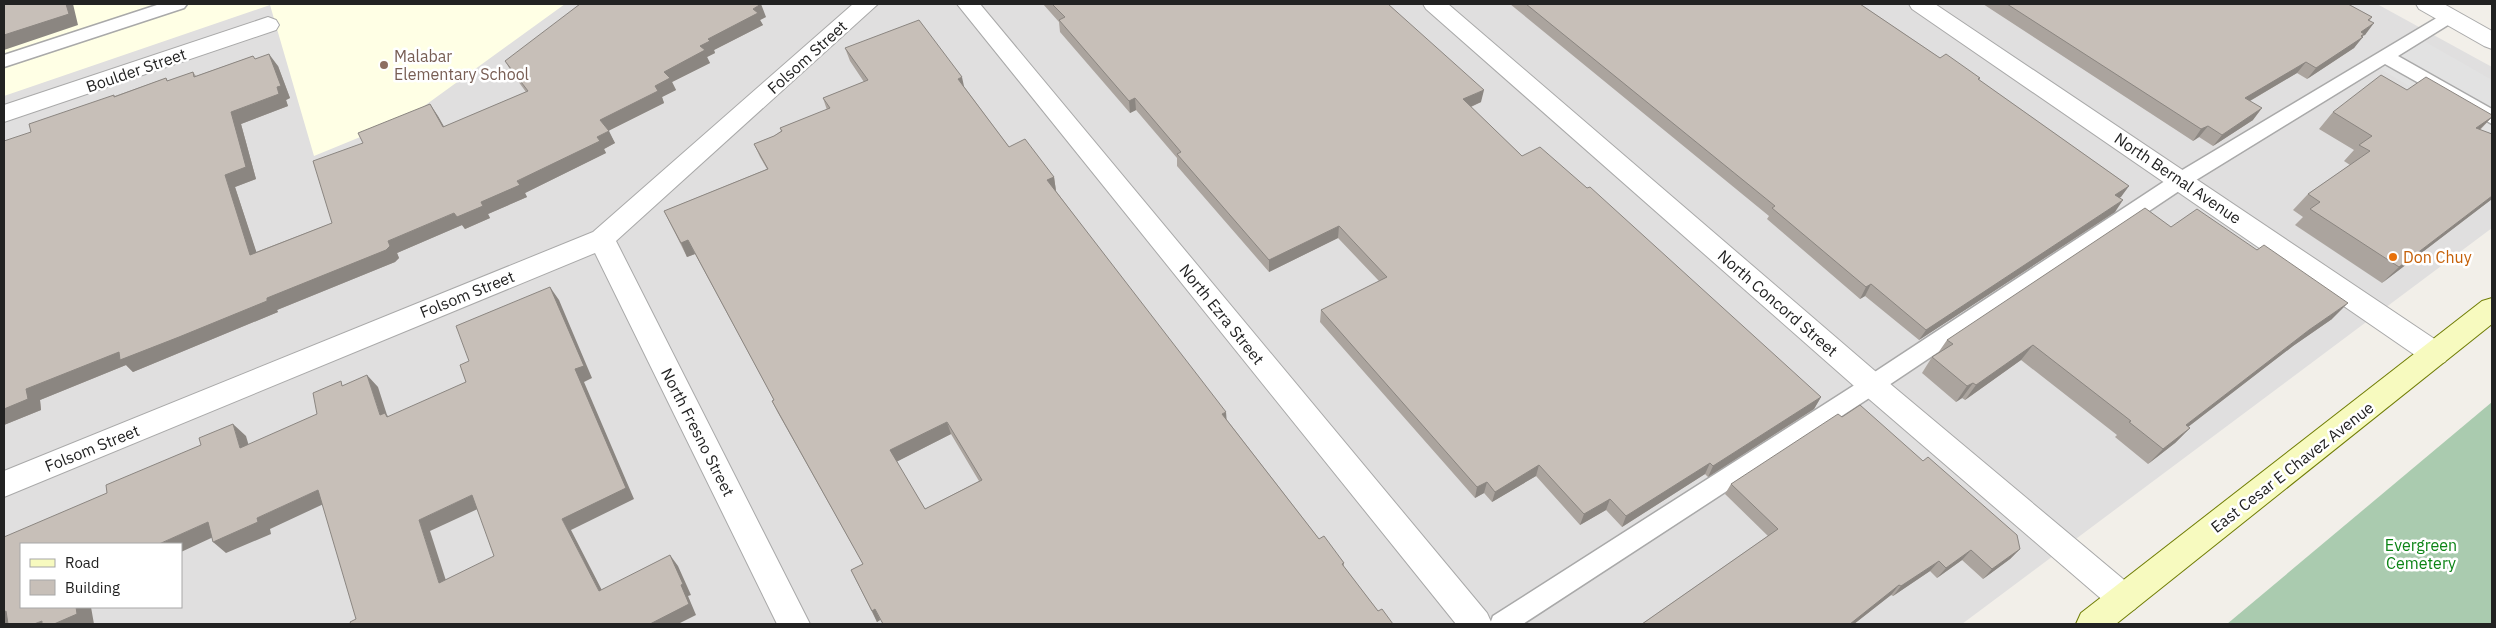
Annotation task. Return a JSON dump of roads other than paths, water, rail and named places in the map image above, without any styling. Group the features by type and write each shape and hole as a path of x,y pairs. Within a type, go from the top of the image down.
{"main road":[{"name":"East Cesar E Chavez Avenue","path":"2092,624 2492,309"}],"street":[{"name":"Folsom Street","path":"4,484 602,239 867,4"},
{"name":"North Ezra Street","path":"968,4 1476,624"},
{"name":"North Concord Street","path":"1434,4 1872,385 2124,599"},
{"name":"North Bernal Avenue","path":"1920,4 2435,354"},
{"path":"2427,4 2492,41"},
{"name":"Boulder Street","path":"4,114 268,26"},
{"name":"North Fresno Street","path":"602,239 794,624"}],"lane":[{"path":"4,61 178,4"},
{"path":"1502,624 1872,385 2181,180 2450,16"},
{"path":"2385,56 2492,117"}],"place":[{"name":"Malabar Elementary School","path":"384,65"},
{"name":"Don Chuy","path":"2393,257"}],"park label":[{"name":"Evergreen Cemetery","path":"2421,554"}]}
